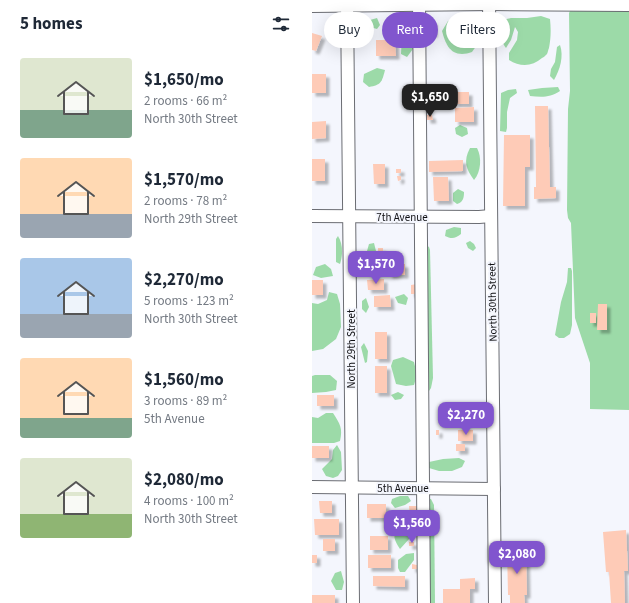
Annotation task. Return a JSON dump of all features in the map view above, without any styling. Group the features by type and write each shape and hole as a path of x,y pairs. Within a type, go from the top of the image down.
{"street":[{"path":"419,2 424,603"},
{"path":"312,6 347,3 419,2 578,2 629,5"},
{"name":"North 30th Street","path":"489,2 496,603"},
{"name":"North 29th Street","path":"347,3 353,603"},
{"name":"7th Avenue","path":"312,216 491,216"},
{"name":"5th Avenue","path":"312,487 494,489"}],"green space":[{"path":"572,10 629,11 629,410 590,409 590,363 575,318 571,223 568,218 567,210 568,109 570,91 569,13"},
{"path":"541,16 550,19 551,30 547,54 534,63 522,65 509,60 509,53 517,40 518,32 515,27 510,42 510,18"},
{"path":"377,18 380,25 377,29 374,28 374,19"},
{"path":"446,24 446,43 442,31"},
{"path":"560,45 562,54 561,63 554,80 550,76 551,69 555,62 557,47"},
{"path":"401,48 413,48 407,57 401,54"},
{"path":"449,48 475,48 472,52 462,54"},
{"path":"377,68 385,70 383,77 379,84 369,87 363,82 364,74"},
{"path":"558,87 560,91 553,95 538,97 530,96 528,90 542,88"},
{"path":"516,89 517,93 510,98 507,112 506,132 500,131 501,93"},
{"path":"460,125 467,128 468,134 462,137 456,134 455,128"},
{"path":"470,148 477,148 480,156 478,173 474,180 466,165"},
{"path":"458,189 464,192 464,194 462,201 457,204 453,201 453,193"},
{"path":"454,227 461,228 461,234 453,238 445,236 446,230"},
{"path":"338,236 341,242 342,250 340,264 336,262 336,239"},
{"path":"470,241 476,248 473,251 468,248 466,243"},
{"path":"374,243 376,251 375,257 371,258 367,251 369,244"},
{"path":"426,245 430,250 433,378 429,391 426,383"},
{"path":"325,264 331,269 333,276 321,278 313,275 316,267"},
{"path":"568,268 571,268 572,271 572,325 570,334 564,338 559,338 555,335 561,302 567,282"},
{"path":"329,292 337,294 340,304 341,327 336,339 323,349 312,351 312,303 318,304 327,300"},
{"path":"404,294 408,298 406,305 398,303 395,297"},
{"path":"366,298 369,307 366,313 362,309 362,301"},
{"path":"364,343 368,351 367,362 365,363 361,347"},
{"path":"403,357 414,362 417,375 414,385 406,386 396,384 391,366 393,360"},
{"path":"330,375 337,381 336,390 312,393 312,376"},
{"path":"398,392 404,395 401,399 395,400 391,395"},
{"path":"326,413 333,413 339,423 341,429 340,441 334,443 312,443 312,417 318,418"},
{"path":"337,445 341,452 342,470 338,476 333,478 326,476 322,469 332,459 333,450"},
{"path":"459,458 465,461 462,467 452,471 439,471 429,468 429,462"},
{"path":"400,496 408,496 411,501 405,505 395,508 391,503 392,499"},
{"path":"427,499 431,499 434,505 435,603 427,603"},
{"path":"406,523 417,527 416,534 400,549 396,543 394,535 398,525"},
{"path":"414,553 414,560 405,572 400,572 398,568 398,560 406,554"},
{"path":"341,571 344,582 342,590 336,590 331,581 335,573"}],"building":[{"path":"312,33 322,36 316,51 312,50"},
{"path":"376,40 382,40 382,48 396,48 396,56 376,56"},
{"path":"312,74 326,74 326,93 312,93"},
{"path":"455,92 469,92 469,104 455,104"},
{"path":"535,106 548,106 550,187 556,187 556,198 534,199 534,187 536,187"},
{"path":"474,107 474,122 455,122 455,108"},
{"path":"427,115 432,115 433,120 427,120"},
{"path":"326,121 326,138 312,139 312,122"},
{"path":"504,135 530,135 530,167 525,167 525,206 503,206"},
{"path":"312,159 325,159 325,181 312,181"},
{"path":"463,160 463,171 429,172 429,161"},
{"path":"373,164 385,164 385,184 374,184"},
{"path":"396,169 401,169 401,173 396,173"},
{"path":"397,176 401,176 401,180 398,181"},
{"path":"433,177 448,177 449,201 434,201"},
{"path":"378,248 383,248 383,257 378,257"},
{"path":"389,264 405,264 405,275 389,275"},
{"path":"384,279 384,290 368,290 367,280"},
{"path":"312,280 323,280 323,295 312,295"},
{"path":"417,284 417,294 411,294 411,285"},
{"path":"390,295 391,307 374,307 374,296"},
{"path":"598,304 607,304 607,330 597,330"},
{"path":"590,313 596,313 596,323 590,323"},
{"path":"375,332 387,332 387,359 375,359"},
{"path":"375,366 387,366 387,393 375,393"},
{"path":"317,395 334,395 334,406 317,406"},
{"path":"436,430 439,430 439,435 436,435"},
{"path":"458,430 473,430 473,441 458,441"},
{"path":"456,444 465,444 465,451 456,451"},
{"path":"312,446 329,446 329,458 312,458"},
{"path":"319,501 332,501 332,513 320,513"},
{"path":"367,504 386,504 386,518 367,518"},
{"path":"409,506 419,506 419,517 410,517"},
{"path":"314,519 339,519 339,535 315,535"},
{"path":"626,530 628,571 624,571 625,603 611,603 609,572 606,572 603,532"},
{"path":"370,536 388,536 388,550 370,550"},
{"path":"323,539 335,539 335,551 323,551"},
{"path":"409,542 414,542 414,546 409,546"},
{"path":"507,549 526,549 527,595 524,595 525,603 510,603 510,595 508,595"},
{"path":"312,555 317,555 317,563 312,563"},
{"path":"368,555 391,555 391,568 368,568"},
{"path":"412,564 417,565 417,569 412,569"},
{"path":"373,576 405,576 405,587 373,586"},
{"path":"475,578 475,589 470,589 470,603 443,603 443,589 460,589 460,579"},
{"path":"312,595 335,595 335,603 312,603"}]}
